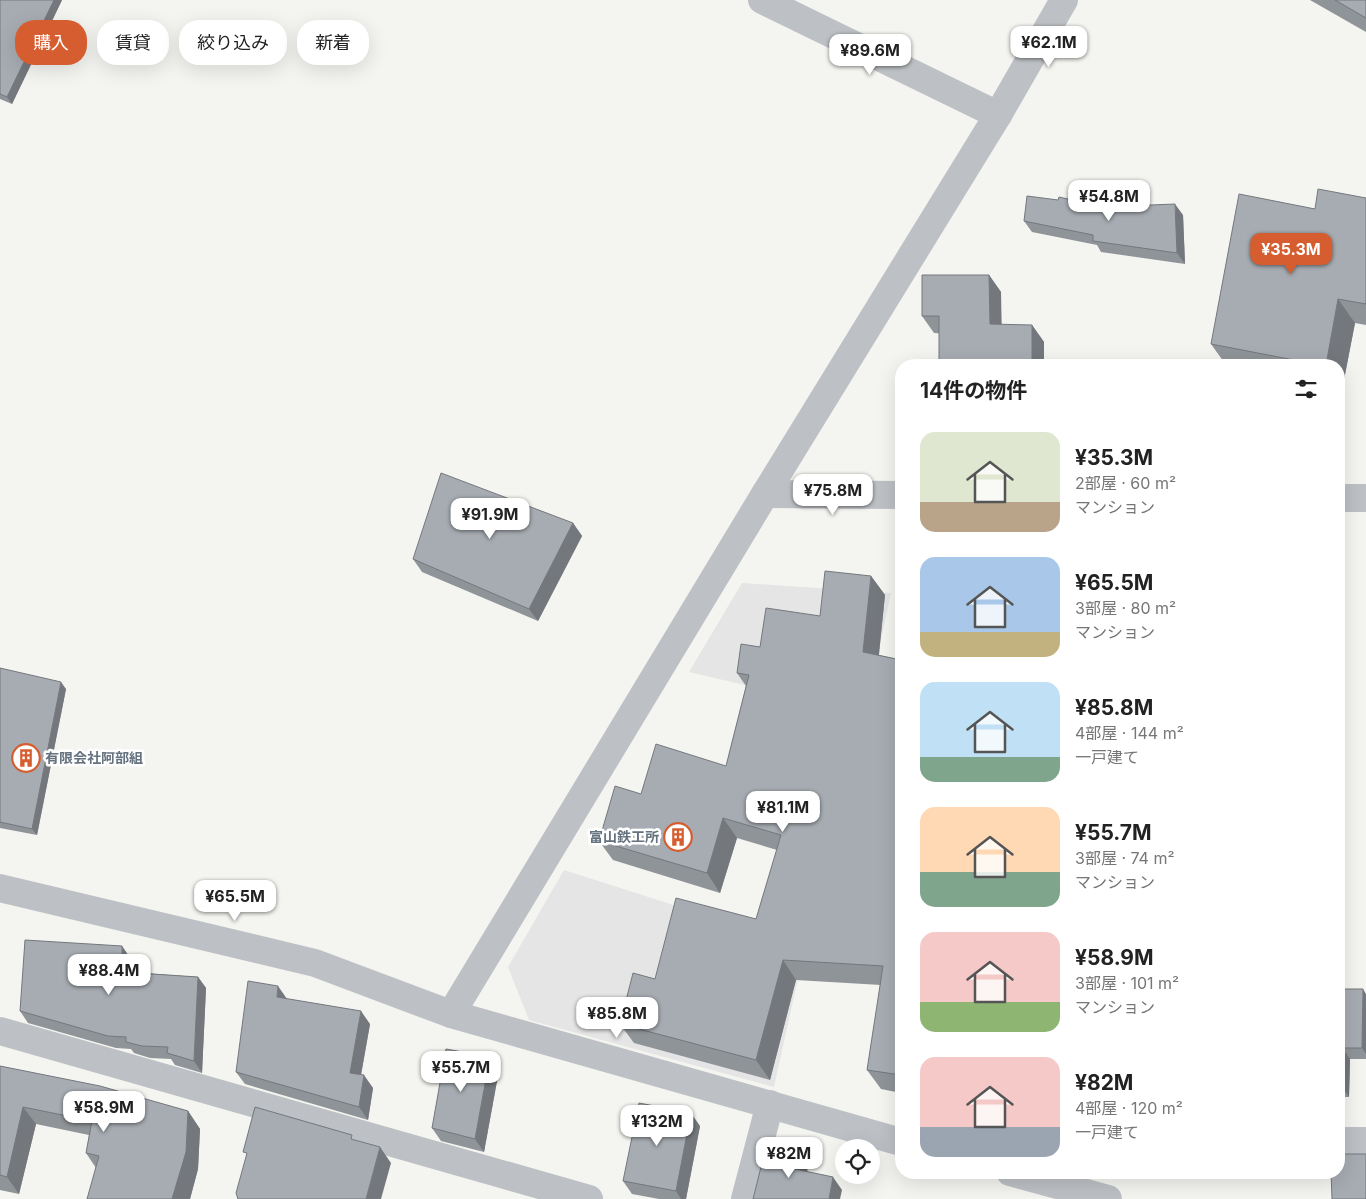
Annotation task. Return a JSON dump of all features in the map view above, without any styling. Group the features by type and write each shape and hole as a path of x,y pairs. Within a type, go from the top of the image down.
{"street":[{"path":"762,0 998,115"},
{"path":"452,1014 766,494 998,115 1064,0"},
{"path":"766,494 895,495"},
{"path":"1345,498 1366,498"},
{"path":"0,888 315,963 452,1014 895,1140"},
{"path":"0,1031 589,1199"},
{"path":"745,1199 770,1104"},
{"path":"1345,1141 1366,1141"},
{"path":"1035,1179 1108,1199"}],"shaded area":[{"path":"742,583 891,593 865,713 689,672"},
{"path":"564,870 805,947 774,1087 529,1020 508,967"}],"building":[{"path":"0,0 54,0 44,20 15,20 15,65 23,65 7,97 0,94"},
{"path":"1335,0 1366,0 1366,18"},
{"path":"1318,189 1366,198 1366,304 1338,299 1327,359 1289,359 1211,344 1239,194 1315,209"},
{"path":"1027,196 1058,200 1059,197 1103,207 1175,204 1177,253 1093,241 1093,235 1024,221"},
{"path":"922,275 989,275 990,324 1032,325 1032,359 939,359 939,316 922,316"},
{"path":"441,473 573,523 529,609 413,559"},
{"path":"825,571 871,576 863,652 895,659 895,1074 867,1070 883,966 783,960 756,1060 620,1024 633,973 655,979 676,898 756,919 781,835 723,818 707,873 599,841 615,786 641,794 656,744 726,766 749,675 737,673 741,644 760,647 766,608 820,616"},
{"name":"有限会社阿部組","path":"0,668 61,682 32,829 0,822"},
{"path":"25,940 122,946 122,972 198,977 194,1061 167,1053 168,1047 142,1046 126,1042 126,1037 108,1036 20,1011"},
{"path":"248,981 278,986 277,997 361,1011 350,1073 364,1075 359,1107 236,1072"},
{"path":"1345,989 1363,989 1362,1048 1345,1048"},
{"path":"446,1049 490,1057 475,1139 432,1128"},
{"path":"0,1066 100,1086 188,1111 186,1152 172,1199 87,1199 99,1156 86,1153 92,1121 23,1107 7,1177 0,1175"},
{"path":"639,1103 691,1113 676,1191 623,1181"},
{"path":"255,1107 352,1135 351,1139 380,1147 366,1199 238,1199 236,1193 247,1153 243,1152"},
{"path":"766,1147 799,1155 795,1169 833,1177 829,1199 753,1199"},
{"path":"1345,1154 1366,1154 1366,1199 1332,1199 1331,1179 1345,1179"}],"place":[{"name":"有限会社阿部組","path":"26,758"},
{"name":"富山鉄工所","path":"678,837"}]}
